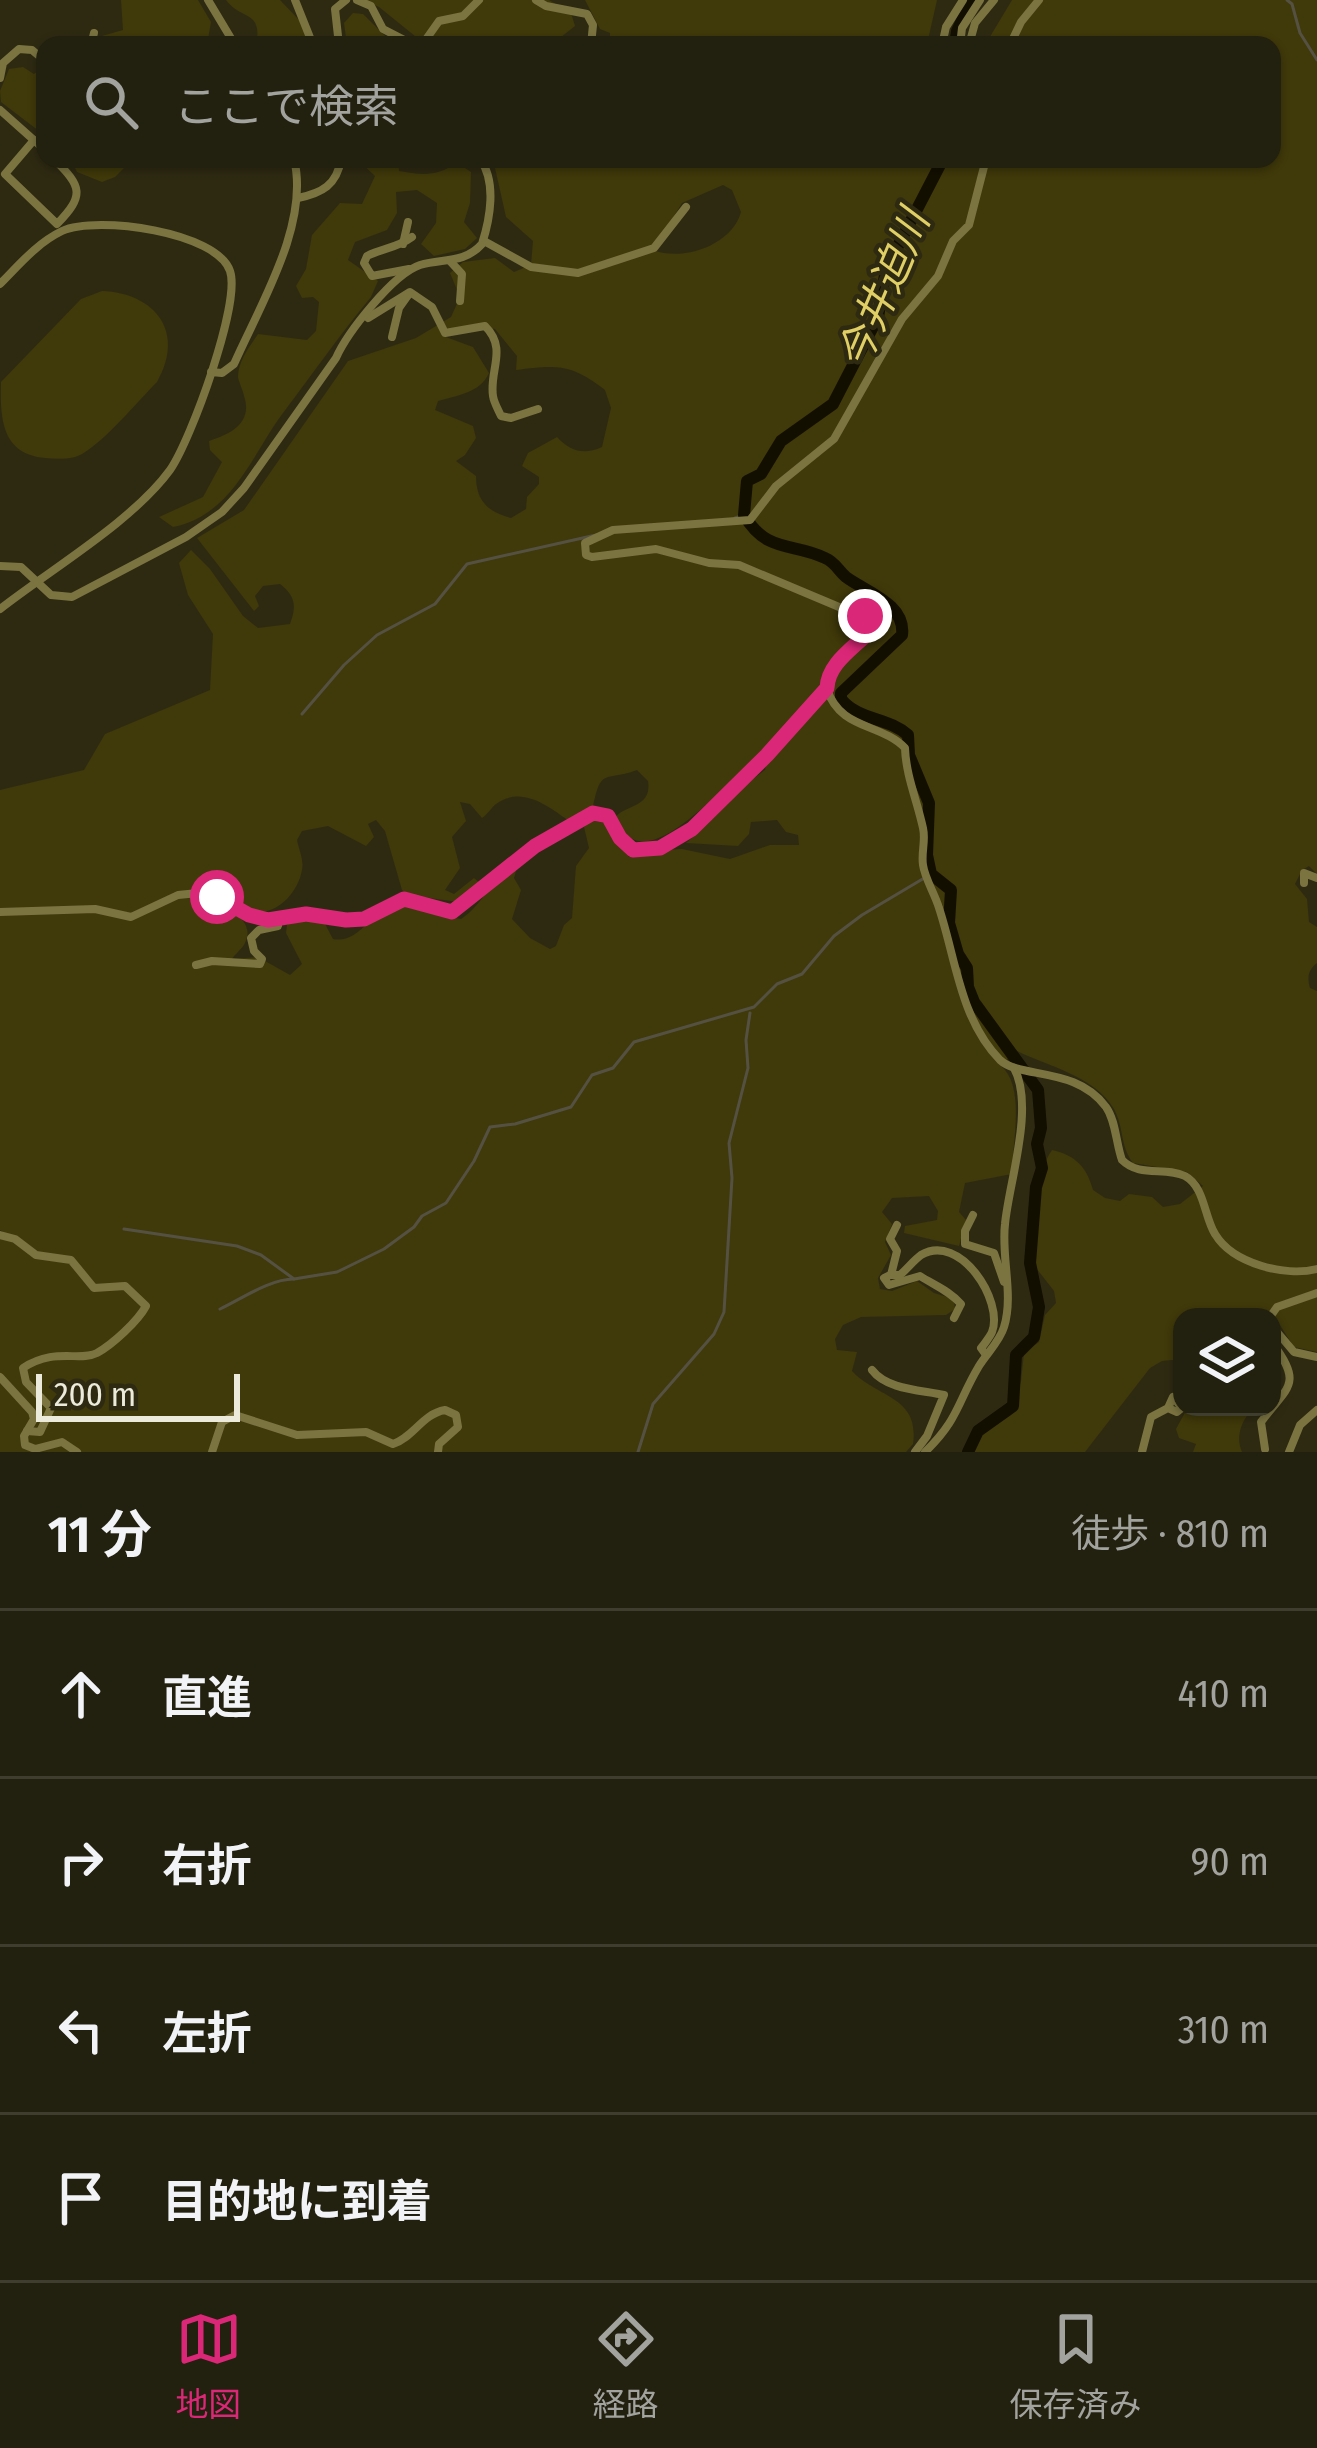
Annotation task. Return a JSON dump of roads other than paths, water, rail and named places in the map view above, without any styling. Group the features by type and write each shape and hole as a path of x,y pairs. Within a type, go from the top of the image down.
{"street":[{"path":"208,0 230,36"},
{"path":"296,0 310,36"},
{"path":"338,36 335,9 346,0"},
{"path":"357,0 371,6 383,29 398,36"},
{"path":"426,36 439,21 463,16 479,0"},
{"path":"536,0 546,7 587,14 592,36"},
{"path":"944,36 963,0"},
{"path":"961,36 980,0"},
{"path":"972,36 975,23 994,0"},
{"path":"1014,36 1039,0"},
{"path":"0,78 3,63 19,49 36,54"},
{"path":"0,110 34,140 5,174 59,228"},
{"path":"0,284 59,228 74,206 78,195 73,178 63,168"},
{"path":"211,372 222,374 234,364 293,225 295,168"},
{"path":"297,198 328,186 337,168"},
{"path":"412,238 367,256 365,269 372,276 469,256 484,241 490,193 487,168"},
{"path":"984,168 969,225 953,241 938,276 902,319 876,370 822,453 776,486 750,520 613,530 585,543 586,555 656,549 709,563 739,565 870,620 870,631 836,664 827,688 837,708 854,724 897,740 905,748 906,771 925,838 927,876 970,1014 1002,1062 1063,1076 1106,1106 1122,1160 1140,1170 1186,1177 1198,1189 1214,1232 1228,1250 1289,1274 1317,1269"},
{"path":"484,241 522,264 578,273 654,248 686,207"},
{"path":"0,609 133,508 169,471 195,423 232,289 230,270 218,254 196,243 121,223 59,228"},
{"path":"403,245 408,223"},
{"path":"451,261 463,274 460,301"},
{"path":"0,566 21,567 57,598 72,597 187,537 222,512 244,488 356,324 411,269"},
{"path":"356,324 410,292"},
{"path":"392,337 399,308 410,292"},
{"path":"410,292 432,307 443,332 478,324 492,332 498,352 493,395 502,417 538,409"},
{"path":"0,912 95,909 130,917 178,895 198,893 217,897 259,919 306,914 364,919 404,899 452,912 535,846 593,813 608,816 633,850 660,848 704,819 827,688"},
{"path":"1304,884 1304,873 1317,878"},
{"path":"196,965 212,961 260,964 262,958 251,938 259,930 278,926 279,919"},
{"path":"925,1452 953,1422 1004,1328 1005,1224 1018,1161 1022,1100 1022,1082 1015,1068"},
{"path":"973,1216 965,1244 994,1253 1005,1282"},
{"path":"891,1275 897,1251 890,1239 897,1226"},
{"path":"0,1235 15,1238 36,1255 71,1260 94,1288 125,1286 146,1306 142,1315 98,1352 49,1355 23,1368 26,1382 51,1408 40,1432 27,1431"},
{"path":"954,1318 961,1304 952,1293 920,1276 889,1286 884,1278 900,1276 932,1251 969,1263 994,1315 994,1330 981,1348 986,1355"},
{"path":"1276,1308 1317,1293"},
{"path":"1281,1337 1294,1352 1317,1357"},
{"path":"1281,1354 1289,1364 1291,1381 1281,1400"},
{"path":"872,1370 884,1381 920,1392 943,1393 927,1436 915,1452"},
{"path":"0,1377 32,1412 34,1419 23,1441 30,1448 62,1442 77,1452"},
{"path":"1142,1452 1148,1422 1168,1408"},
{"path":"212,1452 222,1422 230,1416 244,1416 297,1435 366,1432 393,1444 423,1419 446,1410 456,1415 458,1427 438,1452"},
{"path":"1289,1452 1300,1425 1317,1410"},
{"path":"1265,1449 1261,1422 1267,1416"}],"waterway":[{"name":"今井迫川","path":"956,36 972,0"},
{"path":"1287,0 1317,60"},
{"name":"今井迫川","path":"938,168 886,269 878,317 833,404 781,441 761,474 747,481 744,515 771,542 828,560 898,615 902,635 841,693 841,699 908,735 909,755 929,803 931,874 951,890 949,923 967,968 968,987 1038,1090 1041,1128 1037,1144 1042,1168 1030,1263 1039,1307 1034,1337 1016,1355 1013,1406 978,1431 968,1452"},
{"path":"735,518 744,515"},
{"path":"302,714 377,635 435,604 467,564 596,535"},
{"path":"124,1229 237,1246 261,1255 294,1279 337,1272 384,1249 422,1216 446,1203 490,1127 571,1107 592,1075 613,1068 634,1042 754,1007 777,984 802,974 834,936 931,874"},
{"path":"638,1452 653,1404 714,1334 724,1312 732,1178 729,1143 748,1068 750,1013"},
{"path":"220,1309 266,1286 294,1279"}]}
